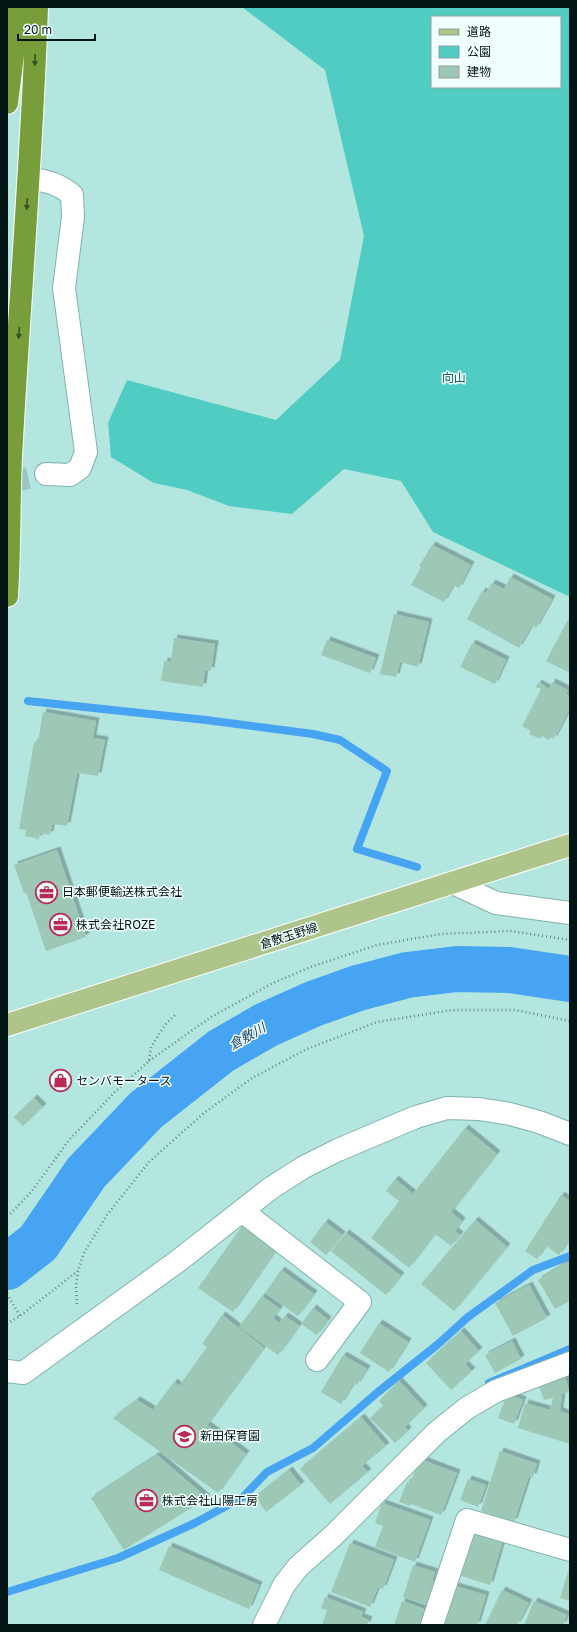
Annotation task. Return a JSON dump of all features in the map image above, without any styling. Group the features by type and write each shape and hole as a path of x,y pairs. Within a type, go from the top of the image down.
{"highway":[{"path":"7,103 19,7"},
{"path":"7,596 10,552 11,458 29,179 37,7"}],"main road":[{"name":"倉敷玉野線","path":"7,1025 570,845"}],"street":[{"path":"29,179 42,180 56,184 64,188 72,195 73,217 64,288 86,452 80,468 70,475 46,474"},
{"path":"453,883 496,903 570,913"},
{"path":"12,1376 86,1327 178,1261 271,1188 304,1167 338,1150 416,1117 447,1108 479,1109 510,1114 539,1122 570,1134"},
{"path":"242,1211 360,1302 317,1360"},
{"path":"264,1625 284,1585 298,1566 334,1535 437,1432 467,1408 496,1391 570,1363"},
{"path":"432,1625 467,1520 570,1550"}],"path":[{"path":"7,1216 12,1213 32,1190 69,1140 114,1092 149,1061 211,1017 271,984 313,966 377,945 441,934 510,931 570,940"},
{"path":"86,1327 77,1308 76,1287 78,1271 84,1253 107,1215 149,1162 204,1113 252,1078 307,1049 377,1022 452,1010 515,1010 570,1021"},
{"path":"149,1061 151,1047 165,1025 176,1014"},
{"path":"7,1324 20,1316 78,1271"},
{"path":"7,1294 20,1316"}],"green space":[{"name":"向山","path":"242,7 570,7 570,597 433,532 401,481 344,469 292,514 229,506 187,490 154,483 111,457 108,423 127,380 276,420 340,360 364,236 325,70"}],"building":[{"path":"432,545 471,565 459,588 453,585 444,602 411,585 421,567 419,566"},
{"path":"510,577 552,599 536,628 532,625 519,648 467,619 482,591 486,593 492,583 504,589"},
{"path":"394,614 429,622 418,667 400,662 396,677 380,674"},
{"path":"570,616 570,668 568,672 546,661"},
{"path":"174,638 215,644 211,671 205,670 203,687 161,681 164,661 171,662"},
{"path":"327,640 376,658 370,673 321,655"},
{"path":"472,643 506,660 495,684 460,667"},
{"path":"552,682 568,690 566,694 570,696 570,708 554,739 551,737 549,740 542,736 540,739 529,734 531,731 522,726 541,689 536,687 538,683 549,689"},
{"path":"43,712 96,721 93,738 105,740 98,776 77,773 67,826 52,824 50,835 40,833 39,839 25,836 26,830 19,829 34,742 38,742"},
{"path":"57,850 86,937 46,951 26,892 24,893 14,865"},
{"path":"34,1098 43,1107 23,1126 14,1117"},
{"path":"465,1128 497,1154 451,1212 462,1221 455,1231 460,1235 451,1246 435,1234 409,1268 371,1238 399,1201 386,1191 395,1179 413,1194"},
{"path":"561,1195 570,1201 570,1244 567,1242 559,1255 546,1246 537,1259 525,1251"},
{"path":"475,1220 507,1247 454,1311 421,1284"},
{"path":"325,1222 342,1235 326,1255 310,1242"},
{"path":"242,1226 276,1250 233,1312 198,1288"},
{"path":"346,1233 401,1276 386,1295 331,1251"},
{"path":"570,1261 570,1301 555,1309 538,1280"},
{"path":"281,1270 314,1294 298,1316 265,1293"},
{"path":"529,1285 547,1318 513,1336 495,1303"},
{"path":"262,1296 280,1309 273,1318 279,1323 285,1316 299,1326 278,1355 239,1327"},
{"path":"313,1308 328,1320 317,1335 301,1324"},
{"path":"222,1315 264,1348 207,1425 246,1454 218,1493 113,1418 137,1400 153,1410 174,1382 179,1386 207,1347 202,1344"},
{"path":"379,1323 408,1342 389,1372 360,1353"},
{"path":"461,1331 479,1351 465,1364 472,1371 451,1390 426,1363"},
{"path":"512,1341 521,1359 495,1373 485,1355"},
{"path":"343,1355 367,1369 357,1385 354,1383 341,1404 321,1392"},
{"path":"564,1373 569,1392 562,1394 560,1411 570,1415 570,1444 518,1428 525,1403 550,1410 553,1398 544,1400 538,1384"},
{"path":"399,1381 424,1408 405,1427 408,1431 395,1443 370,1418 383,1406 379,1401"},
{"path":"507,1394 523,1400 514,1424 498,1418"},
{"path":"361,1417 386,1446 362,1466 368,1472 330,1504 300,1469"},
{"path":"500,1451 537,1464 533,1477 529,1476 514,1522 481,1511"},
{"path":"157,1455 207,1498 124,1550 91,1498"},
{"path":"420,1459 457,1473 441,1515 411,1504 410,1506 399,1502 407,1482 410,1483"},
{"path":"289,1470 301,1485 266,1512 255,1497"},
{"path":"468,1479 486,1485 478,1507 460,1500"},
{"path":"382,1503 430,1520 415,1562 375,1547 383,1526 375,1523"},
{"path":"475,1532 503,1540 490,1585 461,1576"},
{"path":"350,1543 394,1560 383,1589 378,1587 370,1607 331,1592"},
{"path":"169,1546 259,1585 249,1609 159,1570"},
{"path":"413,1565 435,1572 432,1580 439,1582 431,1606 403,1597"},
{"path":"570,1565 570,1601 560,1598"},
{"path":"455,1586 486,1595 477,1625 442,1625"},
{"path":"502,1590 529,1603 517,1625 485,1625"},
{"path":"325,1597 363,1612 361,1617 369,1620 367,1625 322,1625 327,1610 321,1608"},
{"path":"402,1601 424,1609 421,1618 428,1621 427,1625 394,1625"},
{"path":"534,1601 567,1615 563,1625 524,1625"}],"waterway":[{"path":"28,701 206,720 313,734 340,740 387,771 357,849 417,867"},
{"name":"倉敷川","path":"7,1267 38,1243 86,1173 146,1110 221,1051 266,1025 313,1004 358,988 407,975 457,969 509,970 570,979"},
{"path":"7,1592 118,1558 195,1523 243,1497 267,1472 313,1448 378,1392 437,1345 468,1317 533,1270 570,1256"},
{"path":"489,1383 570,1349"}],"tunnel":[{"path":"7,483 46,474"}],"place":[{"name":"日本郵便輸送株式会社","path":"47,892"},
{"name":"株式会社ROZE","path":"60,925"},
{"name":"センバモータース","path":"61,1081"},
{"name":"新田保育園","path":"185,1436"},
{"name":"株式会社山陽工房","path":"146,1501"}]}
